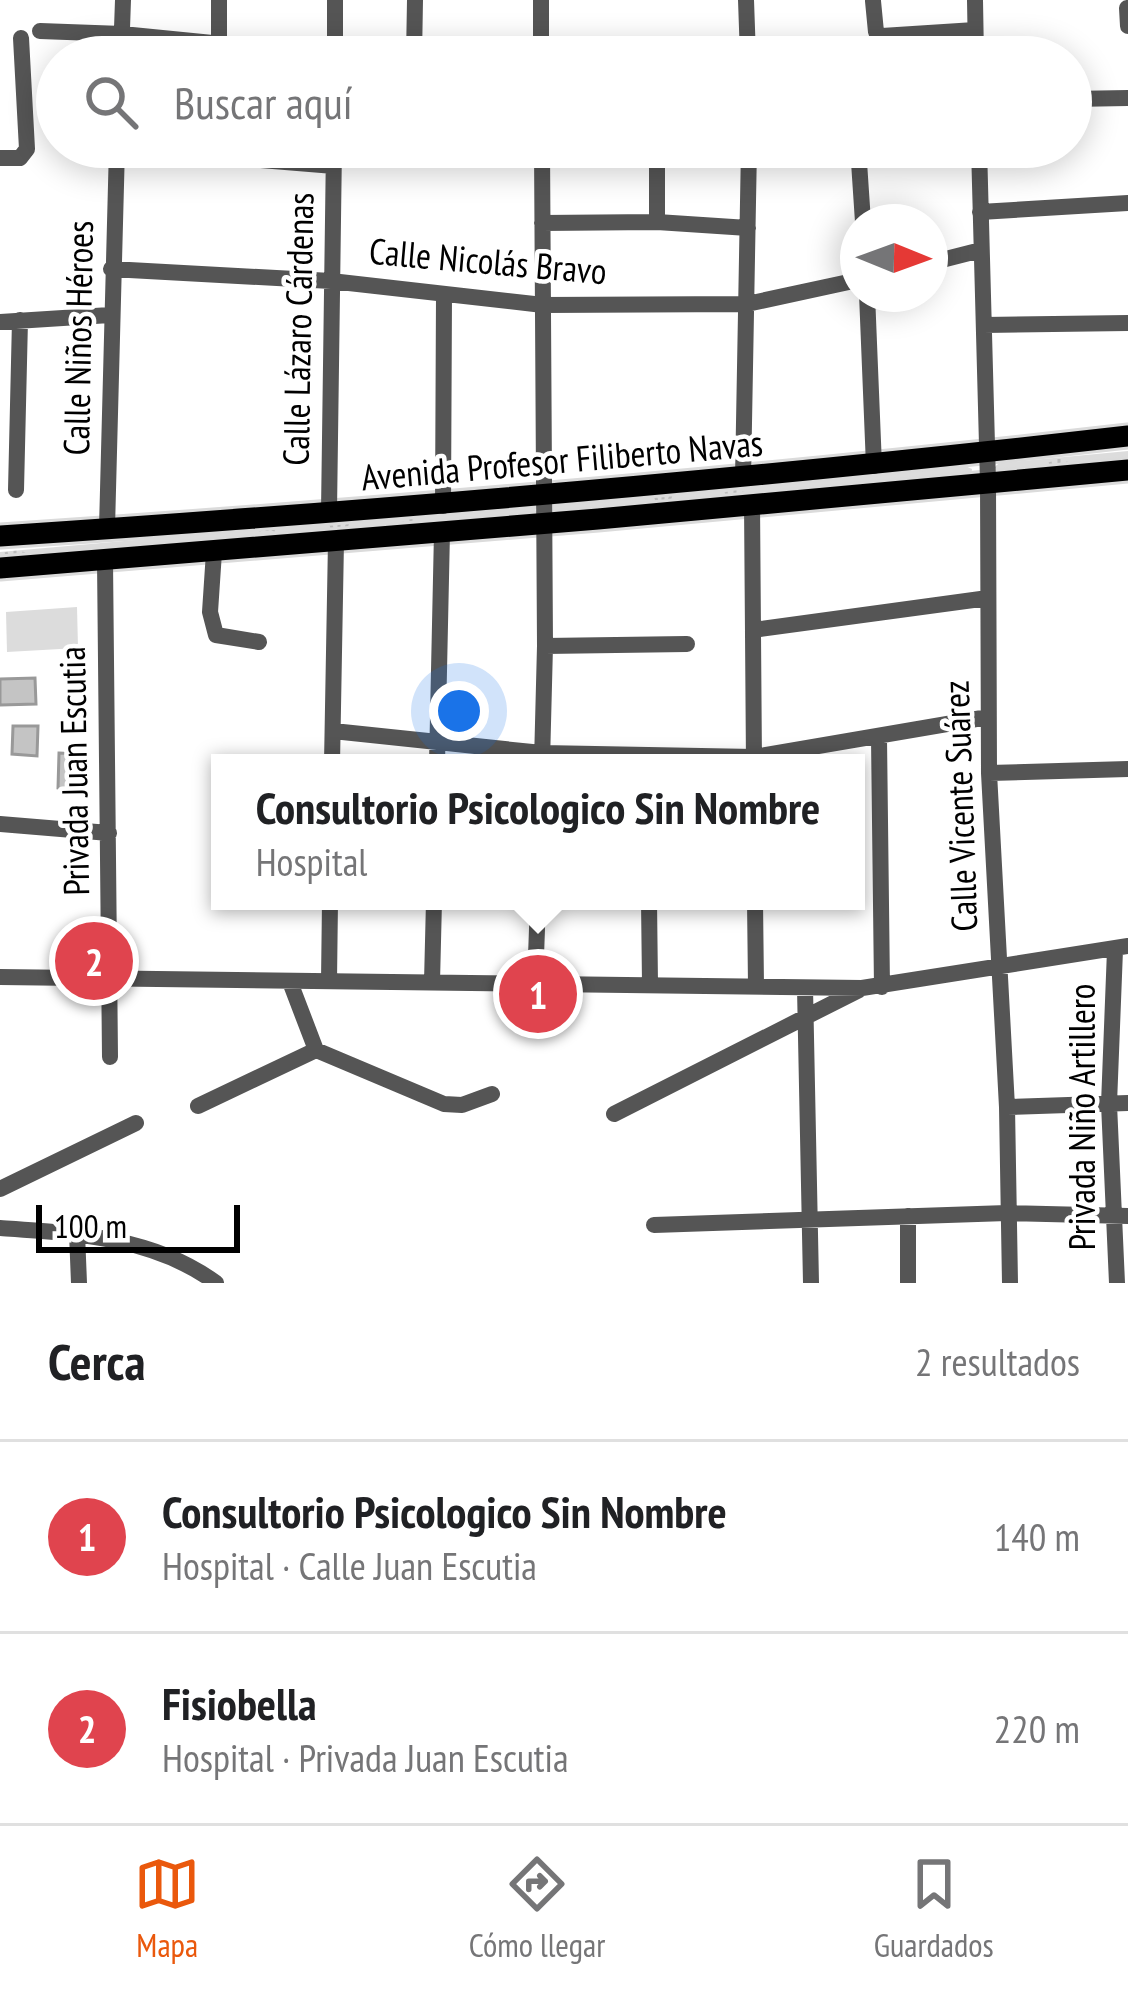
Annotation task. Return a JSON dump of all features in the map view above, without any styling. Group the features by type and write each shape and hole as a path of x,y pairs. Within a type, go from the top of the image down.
{"main road":[{"name":"Avenida Profesor Filiberto Navas","path":"0,536 443,506 874,466 1128,436"},
{"name":"Avenida Profesor Filiberto Navas","path":"0,568 1128,470"}],"street":[{"path":"122,34 123,0"},
{"path":"219,0 219,36"},
{"path":"335,0 335,36"},
{"path":"414,36 415,0"},
{"path":"541,0 541,36"},
{"path":"746,0 747,36"},
{"path":"975,0 975,36"},
{"path":"873,1 876,32 882,36 975,30"},
{"path":"1127,8 1128,26"},
{"path":"40,32 146,36"},
{"path":"0,158 24,155 28,144 21,38"},
{"path":"1092,99 1128,98"},
{"name":"Calle Niños Héroes","path":"107,529 115,168"},
{"name":"Calle Lázaro Cárdenas","path":"329,511 334,168"},
{"path":"542,168 542,754"},
{"path":"657,168 657,222"},
{"path":"743,478 749,168"},
{"path":"859,168 861,204"},
{"name":"Calle Vicente Suárez","path":"979,168 988,482 989,773 1007,1107 1010,1283"},
{"path":"980,212 1128,203"},
{"path":"542,224 657,222 748,228"},
{"path":"948,258 981,250"},
{"name":"Calle Nicolás Bravo","path":"111,269 332,280 543,305 746,304 840,284"},
{"path":"443,506 444,295"},
{"path":"868,312 874,466"},
{"path":"0,322 110,315"},
{"path":"16,490 20,320"},
{"path":"984,326 1128,322"},
{"path":"752,503 754,754"},
{"path":"437,754 442,532"},
{"path":"332,754 336,541"},
{"path":"214,552 210,624 216,635 259,642"},
{"name":"Privada Juan Escutia","path":"105,561 110,1057"},
{"path":"753,630 988,598"},
{"path":"545,646 687,644"},
{"path":"788,754 988,717"},
{"path":"333,731 516,754"},
{"path":"879,738 882,987"},
{"path":"989,773 1128,769"},
{"path":"0,824 109,832"},
{"path":"329,981 330,910"},
{"path":"432,982 434,910"},
{"path":"535,984 538,910"},
{"path":"650,910 650,984"},
{"path":"755,910 756,986"},
{"path":"0,977 862,988 1122,948"},
{"name":"Privada Niño Artillero","path":"1117,1283 1122,948"},
{"path":"290,982 316,1049 445,1104 462,1105 492,1094"},
{"path":"805,988 811,1283"},
{"path":"614,1114 862,988"},
{"path":"198,1106 316,1049"},
{"path":"1007,1107 1119,1104"},
{"path":"0,1189 136,1123"},
{"path":"654,1225 1007,1213 1121,1216"},
{"path":"908,1216 908,1283"},
{"path":"0,1228 77,1233 180,1259 217,1283"},
{"path":"77,1233 79,1283"}],"green space":[{"path":"1128,451 1128,465 996,477 993,469 999,463"},
{"path":"963,465 972,469 971,477 553,516 549,506"},
{"path":"527,505 536,508 534,518 0,565 0,552"},
{"path":"77,607 78,648 7,652 6,612"}],"building":[{"path":"35,678 36,704 0,705 0,679"},
{"path":"13,726 38,726 37,756 12,754"},
{"path":"59,753 77,754 76,790 58,788"}],"place":[{"name":"Fisiobella","path":"94,961"},
{"name":"Consultorio Psicologico Sin Nombre","path":"538,994"}]}
